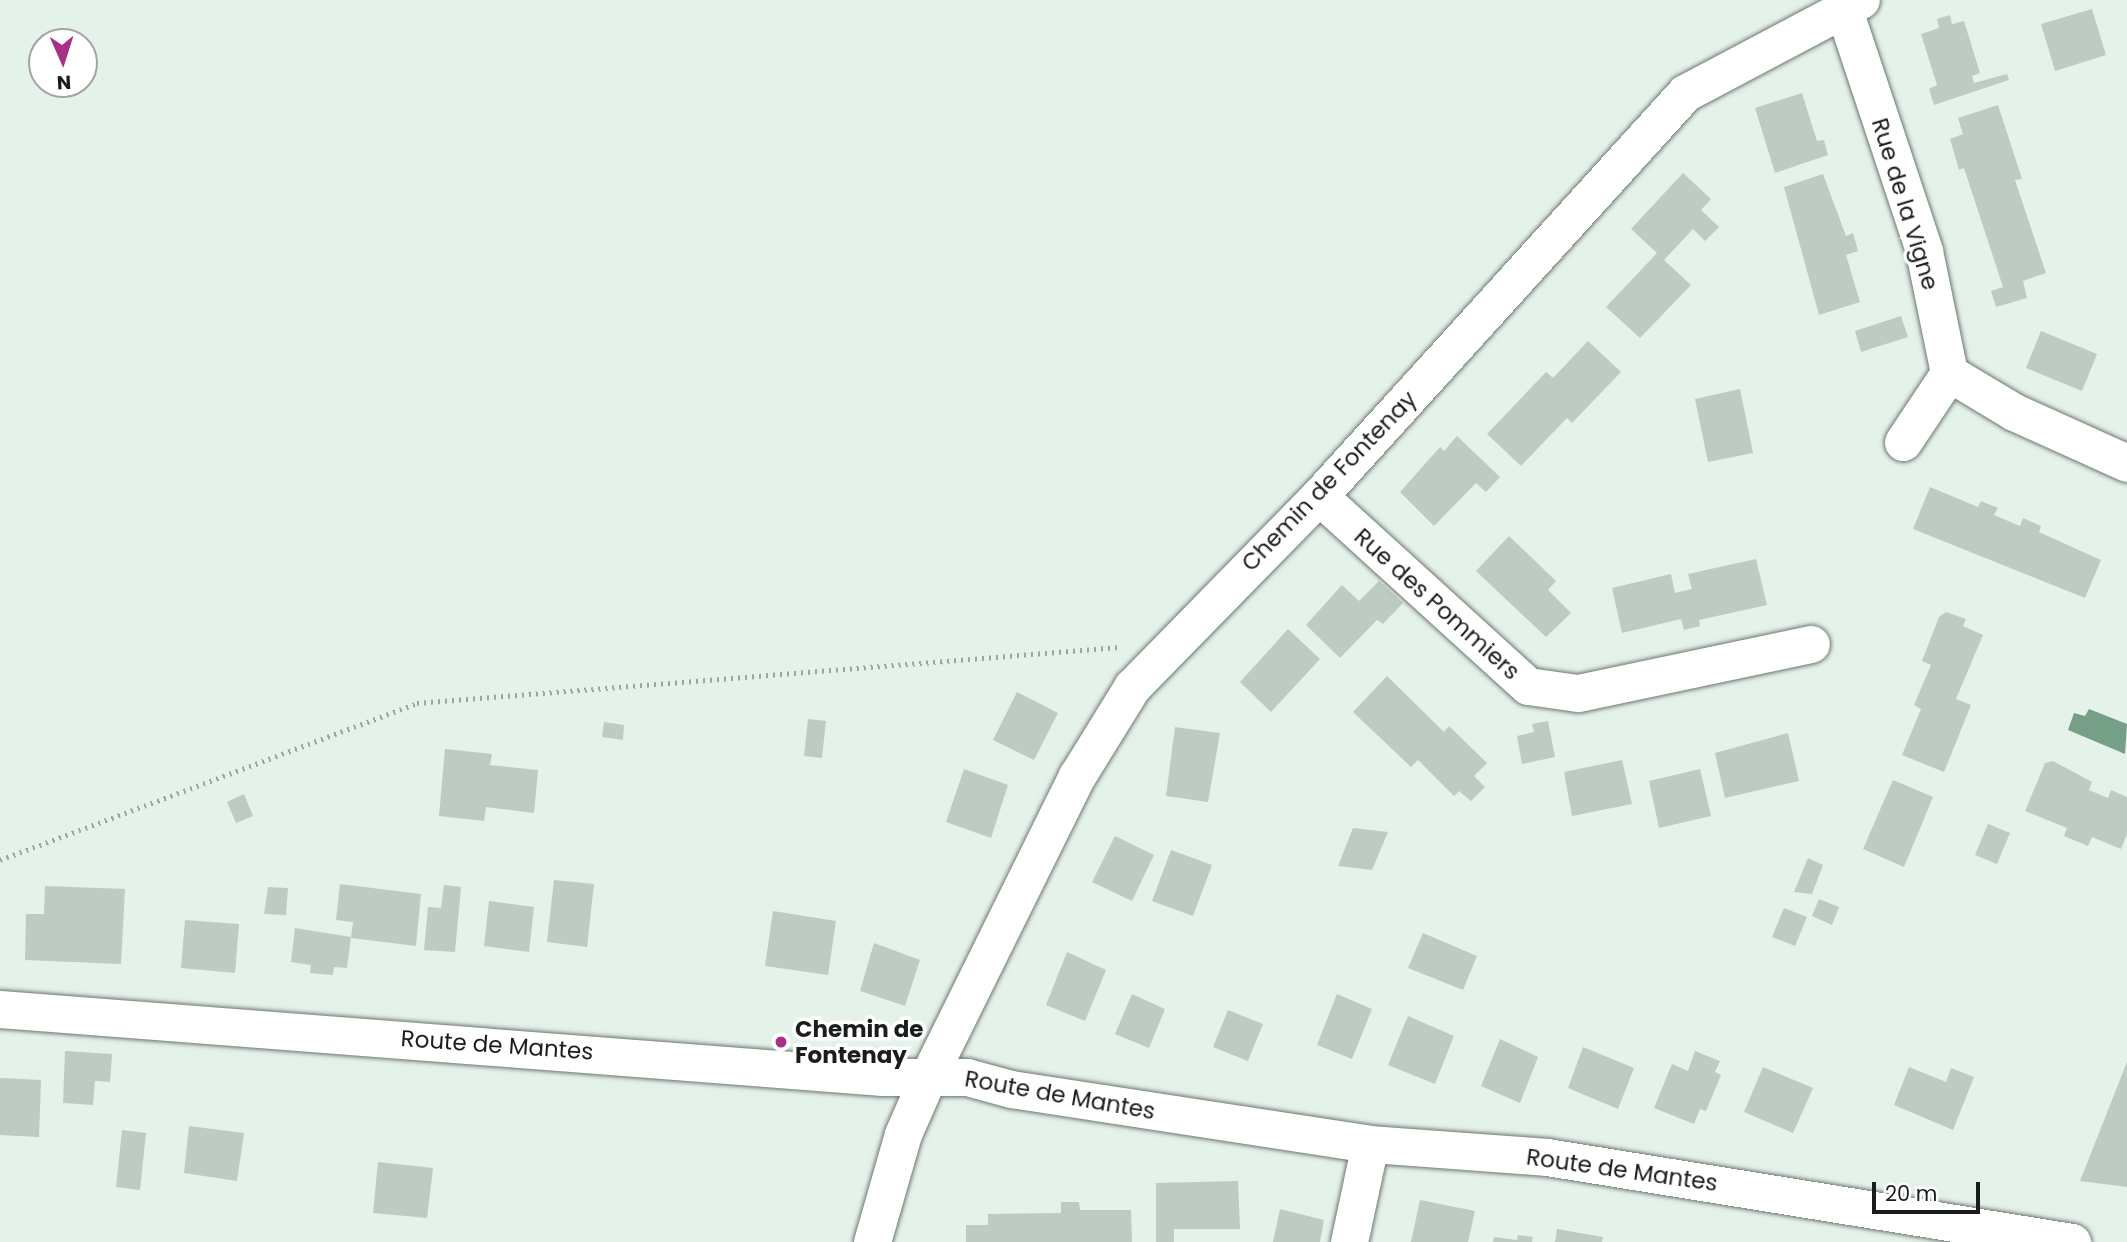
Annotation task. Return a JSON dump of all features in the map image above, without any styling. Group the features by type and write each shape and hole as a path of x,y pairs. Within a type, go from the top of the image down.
{"street":[{"name":"Rue de la Vigne","path":"1852,4 1924,251 1949,373"},
{"name":"Chemin de Fontenay","path":"872,1242 904,1134 928,1077 1077,776 1132,687 1172,642 1320,496 1685,93 1852,4"},
{"path":"1903,442 1949,373 2014,412 2127,463"},
{"name":"Rue des Pommiers","path":"1320,496 1528,686 1578,693 1811,644"},
{"name":"Route de Mantes","path":"0,1009 928,1077 967,1077 1011,1089 1370,1144 1548,1157 1964,1233 2072,1242"},
{"path":"1349,1242 1370,1144"}],"path":[{"path":"0,860 417,703 1172,642"}],"shaded area":[{"path":"2089,709 2127,724 2125,754 2068,730 2074,713 2085,716"}],"building":[{"path":"2092,9 2106,55 2055,71 2041,24"},
{"path":"1950,15 1952,24 1964,21 1980,73 1972,76 1974,83 2007,74 2009,80 1934,105 1929,89 1937,85 1921,34 1939,28 1937,19"},
{"path":"1802,93 1817,141 1824,140 1828,155 1775,173 1755,108"},
{"path":"1998,105 2022,179 2015,180 2046,273 2023,281 2027,298 1996,307 1991,291 2003,287 1964,168 1959,170 1950,139 1963,134 1958,118"},
{"path":"1683,173 1711,199 1701,210 1719,227 1705,241 1693,229 1664,260 1691,285 1640,338 1606,307 1657,253 1631,229"},
{"path":"1823,174 1846,236 1853,233 1858,251 1846,255 1860,302 1819,315 1784,187"},
{"path":"1901,316 1908,337 1861,352 1855,331"},
{"path":"2041,331 2097,354 2082,391 2026,368"},
{"path":"1588,341 1621,372 1572,423 1567,418 1521,466 1487,434 1546,372 1553,378"},
{"path":"1740,389 1753,453 1708,462 1695,399"},
{"path":"1457,436 1500,477 1486,492 1476,483 1434,526 1400,492 1440,447 1444,451"},
{"path":"1930,487 1978,507 1981,501 1998,508 1994,515 2020,526 2023,518 2041,526 2039,532 2101,560 2085,598 1913,529"},
{"path":"1509,536 1556,581 1548,590 1571,613 1546,637 1476,571"},
{"path":"1756,559 1767,605 1699,620 1700,626 1684,630 1681,619 1622,633 1612,588 1671,574 1675,593 1692,589 1688,574"},
{"path":"1379,581 1403,603 1383,624 1377,620 1340,658 1306,625 1342,585 1359,601"},
{"path":"1946,612 1966,619 1963,626 1983,635 1956,699 1971,705 1944,772 1902,755 1921,709 1914,705 1931,665 1922,661 1939,617"},
{"path":"1288,629 1320,659 1271,712 1240,682"},
{"path":"1387,676 1444,732 1449,726 1487,763 1474,776 1485,787 1471,801 1459,791 1454,796 1418,760 1411,767 1353,712"},
{"path":"1017,692 1058,713 1034,760 993,740"},
{"path":"808,719 826,721 822,758 804,756"},
{"path":"1548,721 1555,757 1522,764 1517,736 1534,732 1532,724"},
{"path":"604,722 624,725 623,740 602,737"},
{"path":"1175,727 1220,733 1208,802 1166,796"},
{"path":"1788,733 1799,781 1725,798 1715,753"},
{"path":"445,749 492,754 490,765 538,770 534,813 486,807 484,821 439,816"},
{"path":"1622,760 1632,804 1572,816 1564,772"},
{"path":"2053,761 2092,782 2089,790 2108,798 2111,790 2127,797 2127,834 2121,849 2092,837 2088,846 2064,836 2067,828 2025,811 2045,763"},
{"path":"964,769 1008,785 991,838 946,822"},
{"path":"1700,769 1711,816 1659,828 1649,781"},
{"path":"1893,780 1933,797 1904,867 1863,849"},
{"path":"244,794 253,816 236,823 227,802"},
{"path":"1988,824 2010,833 1997,864 1975,855"},
{"path":"1353,828 1388,832 1372,870 1338,866"},
{"path":"1115,836 1154,855 1132,901 1092,882"},
{"path":"1171,850 1212,865 1193,916 1152,901"},
{"path":"1808,858 1823,865 1812,894 1794,892"},
{"path":"554,880 594,884 587,947 547,942"},
{"path":"340,884 421,894 416,946 351,938 353,922 336,920"},
{"path":"444,885 461,887 455,952 424,950 428,907 441,908"},
{"path":"45,886 125,889 121,964 25,960 26,914 44,914"},
{"path":"268,887 288,888 286,915 264,914"},
{"path":"1819,899 1839,907 1832,925 1812,916"},
{"path":"489,901 534,907 529,952 484,946"},
{"path":"1784,908 1807,917 1795,946 1772,937"},
{"path":"773,911 836,921 828,975 765,966"},
{"path":"185,920 239,924 235,973 181,968"},
{"path":"295,928 351,937 347,968 334,967 333,975 310,973 311,965 291,962"},
{"path":"1423,933 1477,956 1463,990 1408,968"},
{"path":"874,943 920,960 905,1006 860,991"},
{"path":"1067,952 1106,970 1085,1021 1046,1005"},
{"path":"1132,994 1165,1009 1149,1048 1115,1034"},
{"path":"1337,994 1372,1009 1352,1059 1317,1045"},
{"path":"1228,1010 1263,1024 1248,1061 1213,1047"},
{"path":"1408,1016 1454,1036 1435,1084 1388,1065"},
{"path":"1500,1039 1538,1057 1520,1103 1481,1086"},
{"path":"1583,1047 1634,1068 1618,1109 1568,1088"},
{"path":"65,1051 112,1054 110,1082 95,1081 93,1105 63,1103"},
{"path":"1695,1051 1720,1061 1715,1072 1721,1075 1706,1111 1700,1109 1694,1124 1654,1108 1672,1064 1688,1071"},
{"path":"2127,1062 2127,1187 2080,1181"},
{"path":"1763,1067 1813,1088 1793,1133 1744,1112"},
{"path":"1909,1067 1946,1082 1951,1068 1974,1077 1953,1130 1894,1105"},
{"path":"0,1078 41,1080 39,1137 0,1135"},
{"path":"189,1126 244,1133 237,1181 184,1173"},
{"path":"122,1130 146,1133 140,1190 116,1187"},
{"path":"378,1162 433,1168 427,1218 373,1213"},
{"path":"1238,1181 1240,1229 1174,1229 1174,1242 1156,1242 1156,1183"},
{"path":"1420,1200 1475,1211 1468,1242 1411,1242"},
{"path":"1061,1202 1079,1202 1080,1210 1131,1210 1132,1242 966,1242 966,1225 988,1225 988,1214 1061,1213"},
{"path":"1280,1209 1324,1220 1320,1242 1273,1242"},
{"path":"1557,1229 1603,1237 1602,1242 1555,1242"},
{"path":"1518,1235 1533,1237 1532,1242 1493,1242 1494,1237 1517,1240"}],"place":[{"name":"Chemin de Fontenay","path":"781,1042"}]}
